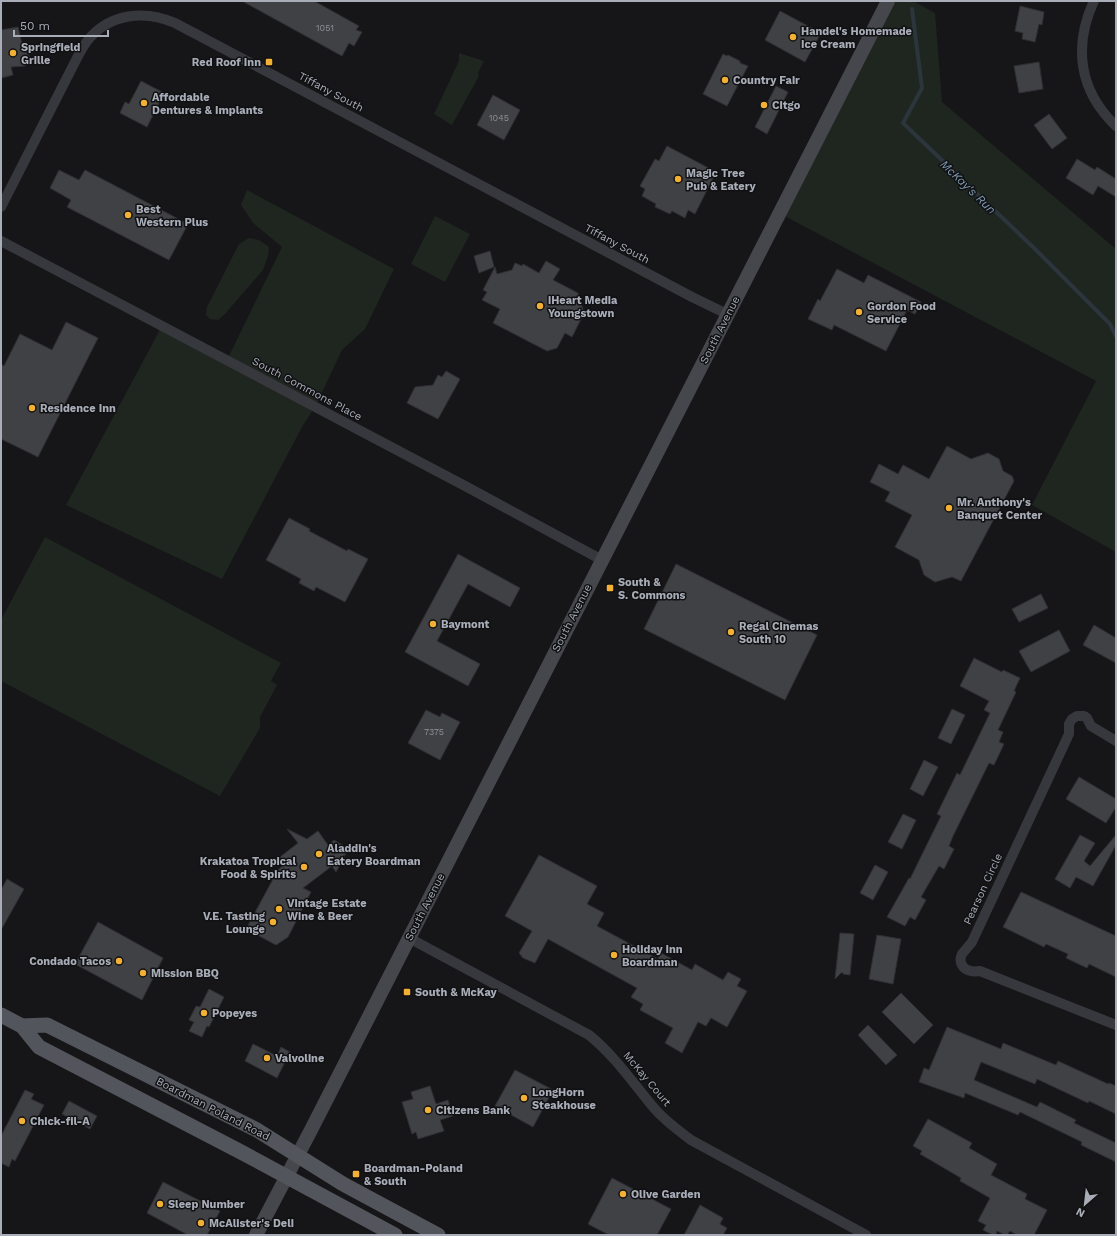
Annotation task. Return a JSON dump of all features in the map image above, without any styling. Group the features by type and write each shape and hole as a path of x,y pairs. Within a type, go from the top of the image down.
{"main road":[{"name":"South Avenue","path":"256,1235 888,1"},
{"name":"Boardman Poland Road","path":"1,1015 22,1026 39,1047 395,1235"},
{"name":"Boardman Poland Road","path":"22,1026 47,1026 257,1130 343,1184 438,1235"}],"street":[{"path":"1094,1 1088,13 1083,34 1083,68 1086,82 1095,101 1107,118 1116,126"},
{"name":"Tiffany South","path":"1,207 78,56 88,41 101,28 123,17 149,15 175,23 692,297 727,314"},
{"name":"South Commons Place","path":"1,241 602,560"},
{"name":"Pearson Circle","path":"1116,741 1091,726 1087,718 1084,716 1077,716 1072,719 1069,724 1069,734 972,942 962,954 961,959 962,965 966,970 972,972 980,971 1116,1025"},
{"name":"McKay Court","path":"409,938 589,1035 612,1055 655,1109 681,1133 691,1140 866,1235"}],"shaded area":[{"path":"888,1 913,1 935,13 942,102 1116,249 1116,552 1032,505 1096,381 779,213"},
{"path":"459,53 484,61 478,73 479,76 452,125 434,114 459,61"},
{"path":"247,190 394,269 365,329 342,350 315,407 302,427 222,579 66,505 162,326 227,360 282,247 253,223 241,205"},
{"path":"435,216 470,234 445,282 411,264"},
{"path":"249,238 259,240 269,247 268,256 263,270 225,314 218,320 210,319 206,315 207,307 239,244"},
{"path":"45,537 281,663 271,681 277,685 260,717 260,728 220,796 1,681 1,620"}],"building":[{"path":"242,1 314,1 359,26 356,30 362,32 354,46 349,43 342,56"},
{"path":"1020,6 1044,12 1042,25 1039,24 1035,42 1022,39 1023,33 1015,31"},
{"name":"Handel's Homemade Ice Cream","path":"780,11 821,33 805,62 765,40"},
{"name":"Springfield Grille","path":"18,27 24,52 30,57 29,61 25,66 11,67 13,75 1,78 1,30"},
{"name":"Country Fair","path":"723,54 728,55 740,61 740,63 748,66 727,106 703,94"},
{"path":"1039,62 1043,89 1019,93 1014,66"},
{"name":"Affordable Dentures & Implants","path":"141,81 164,93 147,127 120,113 125,102 129,104"},
{"path":"776,86 788,92 767,134 755,127"},
{"path":"493,95 520,110 504,140 477,125"},
{"path":"1049,114 1067,138 1052,149 1034,125"},
{"name":"Magic Tree Pub & Eatery","path":"667,146 716,172 695,214 688,210 685,218 672,211 670,214 655,207 656,204 642,196 645,189 640,186 655,159 659,161"},
{"path":"1077,159 1095,170 1097,167 1116,179 1116,197 1098,186 1093,195 1066,178"},
{"name":"Best Western Plus","path":"59,170 79,180 85,170 188,224 169,260 67,207 71,200 50,188"},
{"path":"490,251 494,267 479,273 474,256"},
{"name":"iHeart Media Youngstown","path":"546,261 560,269 553,280 578,293 584,313 572,337 565,333 557,348 547,351 493,323 500,309 482,300 487,292 483,290 495,267 497,274 512,270 515,263 522,266 523,264 539,273"},
{"name":"Gordon Food Service","path":"837,269 864,283 868,275 921,302 915,314 907,310 886,351 834,325 832,330 808,319 818,299 820,301"},
{"name":"Residence Inn","path":"66,322 98,338 38,457 1,439 1,364 4,366 20,334 52,350"},
{"path":"446,371 460,379 438,419 407,403 415,387 433,385 438,375 442,377"},
{"name":"Mr. Anthony's Banquet Center","path":"947,446 971,459 988,453 999,459 1003,471 1012,476 1014,481 961,581 952,577 935,582 924,575 919,560 895,547 912,515 885,501 890,492 870,482 879,464 898,474 903,465 929,479"},
{"path":"289,518 310,529 309,531 347,551 348,549 368,559 345,602 316,587 314,591 299,583 301,579 266,560"},
{"name":"Baymont","path":"458,554 520,588 510,607 468,584 437,641 480,664 468,686 405,652"},
{"name":"Regal Cinemas South 10","path":"676,564 817,635 785,700 644,629"},
{"path":"1041,594 1048,608 1019,622 1012,609"},
{"path":"1094,625 1116,638 1116,663 1083,645"},
{"path":"1059,630 1070,651 1031,672 1019,651"},
{"path":"974,658 1002,672 1003,670 1020,678 1014,691 1016,692 998,730 1003,732 999,742 1004,744 994,765 989,763 953,836 949,846 954,849 944,869 939,866 921,897 926,900 915,920 910,917 905,926 887,917 909,878 910,879 941,816 937,814 957,773 960,775 990,713 984,710 989,701 960,686"},
{"path":"952,709 965,715 951,744 938,738"},
{"path":"426,710 440,717 442,713 460,722 440,760 408,743"},
{"path":"924,760 938,767 923,796 910,789"},
{"path":"1079,777 1116,799 1116,807 1106,823 1066,799"},
{"path":"903,814 916,820 902,849 888,842"},
{"path":"287,829 307,839 318,831 328,845 334,840 344,846 347,851 336,872 332,866 303,888 311,892 288,937 276,945 246,929 278,870 285,864 280,857 298,843"},
{"path":"1080,835 1095,843 1084,861 1090,866 1115,836 1116,845 1093,886 1076,877 1070,888 1055,879"},
{"name":"Holiday Inn Boardman","path":"539,855 597,886 587,904 604,913 597,926 658,959 661,953 692,970 695,964 723,980 728,972 741,979 737,986 747,991 727,1027 711,1018 706,1026 698,1022 682,1053 665,1043 673,1028 640,1010 643,1004 631,997 637,988 548,939 535,963 523,958 519,953 532,931 505,916"},
{"path":"875,865 888,872 873,900 860,893"},
{"path":"7,879 24,889 1,930 1,890"},
{"path":"1021,892 1116,936 1116,977 1089,964 1087,968 1066,958 1068,954 1046,944 1044,947 1003,927"},
{"path":"98,922 163,958 142,1000 75,964"},
{"path":"840,933 854,934 850,975 843,974 842,972 835,979"},
{"path":"877,935 901,939 893,984 869,979"},
{"name":"Popeyes","path":"209,989 224,997 209,1027 207,1026 202,1037 189,1031 194,1022 189,1020 196,1006 200,1007"},
{"path":"901,993 933,1025 914,1044 882,1012"},
{"path":"868,1025 897,1055 886,1065 858,1035"},
{"path":"947,1027 1001,1049 1003,1043 1056,1065 1058,1061 1108,1084 1109,1083 1116,1086 1116,1114 1089,1101 1088,1103 1037,1079 1035,1084 981,1062 974,1080 1037,1107 1040,1102 1076,1120 1074,1123 1116,1143 1116,1162 1081,1145 1082,1142 1020,1112 1018,1115 965,1093 964,1098 919,1082 924,1068 929,1070"},
{"name":"Valvoline","path":"253,1044 277,1056 281,1047 290,1052 277,1078 245,1061"},
{"name":"LongHorn Steakhouse","path":"515,1070 553,1090 533,1127 495,1106"},
{"name":"Citizens Bank","path":"430,1086 436,1104 448,1100 453,1116 440,1120 444,1131 418,1139 416,1132 412,1134 402,1102 413,1099 411,1092"},
{"name":"Chick-fil-A","path":"25,1090 34,1094 31,1099 44,1105 15,1161 12,1159 9,1167 1,1163 1,1136"},
{"path":"69,1101 97,1116 90,1129 62,1114"},
{"path":"928,1119 972,1143 969,1148 997,1164 991,1175 1027,1194 1025,1199 1047,1210 1034,1235 1017,1235 1010,1231 1007,1235 1005,1235 997,1231 996,1235 993,1235 983,1230 986,1225 978,1221 990,1198 960,1181 961,1178 920,1154 922,1151 913,1146"},
{"name":"Olive Garden","path":"612,1178 671,1209 657,1235 609,1235 588,1224"},
{"path":"163,1182 220,1211 207,1235 188,1235 147,1213"},
{"path":"700,1205 723,1218 720,1224 727,1228 723,1235 684,1235"}],"waterway":[{"name":"McKay's Run","path":"912,9 922,88 903,123 1035,249 1110,324 1116,336"}],"place":[{"name":"Handel's Homemade Ice Cream","path":"793,37"},
{"name":"Springfield Grille","path":"13,53"},
{"name":"Red Roof Inn","path":"269,62"},
{"name":"Country Fair","path":"725,80"},
{"name":"Affordable Dentures & Implants","path":"144,103"},
{"name":"Citgo","path":"764,105"},
{"name":"Magic Tree Pub & Eatery","path":"678,179"},
{"name":"Best Western Plus","path":"128,215"},
{"name":"iHeart Media Youngstown","path":"540,306"},
{"name":"Gordon Food Service","path":"859,312"},
{"name":"Residence Inn","path":"32,408"},
{"name":"Mr. Anthony's Banquet Center","path":"949,508"},
{"name":"South & S. Commons","path":"610,588"},
{"name":"Baymont","path":"433,624"},
{"name":"Regal Cinemas South 10","path":"731,632"},
{"name":"Aladdin's Eatery Boardman","path":"319,854"},
{"name":"Krakatoa Tropical Food & Spirits","path":"304,867"},
{"name":"Vintage Estate Wine & Beer","path":"279,909"},
{"name":"V.E. Tasting Lounge","path":"273,922"},
{"name":"Holiday Inn Boardman","path":"614,955"},
{"name":"Condado Tacos","path":"119,961"},
{"name":"Mission BBQ","path":"143,973"},
{"name":"South & McKay","path":"407,992"},
{"name":"Popeyes","path":"204,1013"},
{"name":"Valvoline","path":"267,1058"},
{"name":"LongHorn Steakhouse","path":"524,1098"},
{"name":"Citizens Bank","path":"428,1110"},
{"name":"Chick-fil-A","path":"22,1121"},
{"name":"Boardman-Poland & South","path":"356,1174"},
{"name":"Olive Garden","path":"623,1194"},
{"name":"Sleep Number","path":"160,1204"},
{"name":"McAlister's Deli","path":"201,1223"}]}
